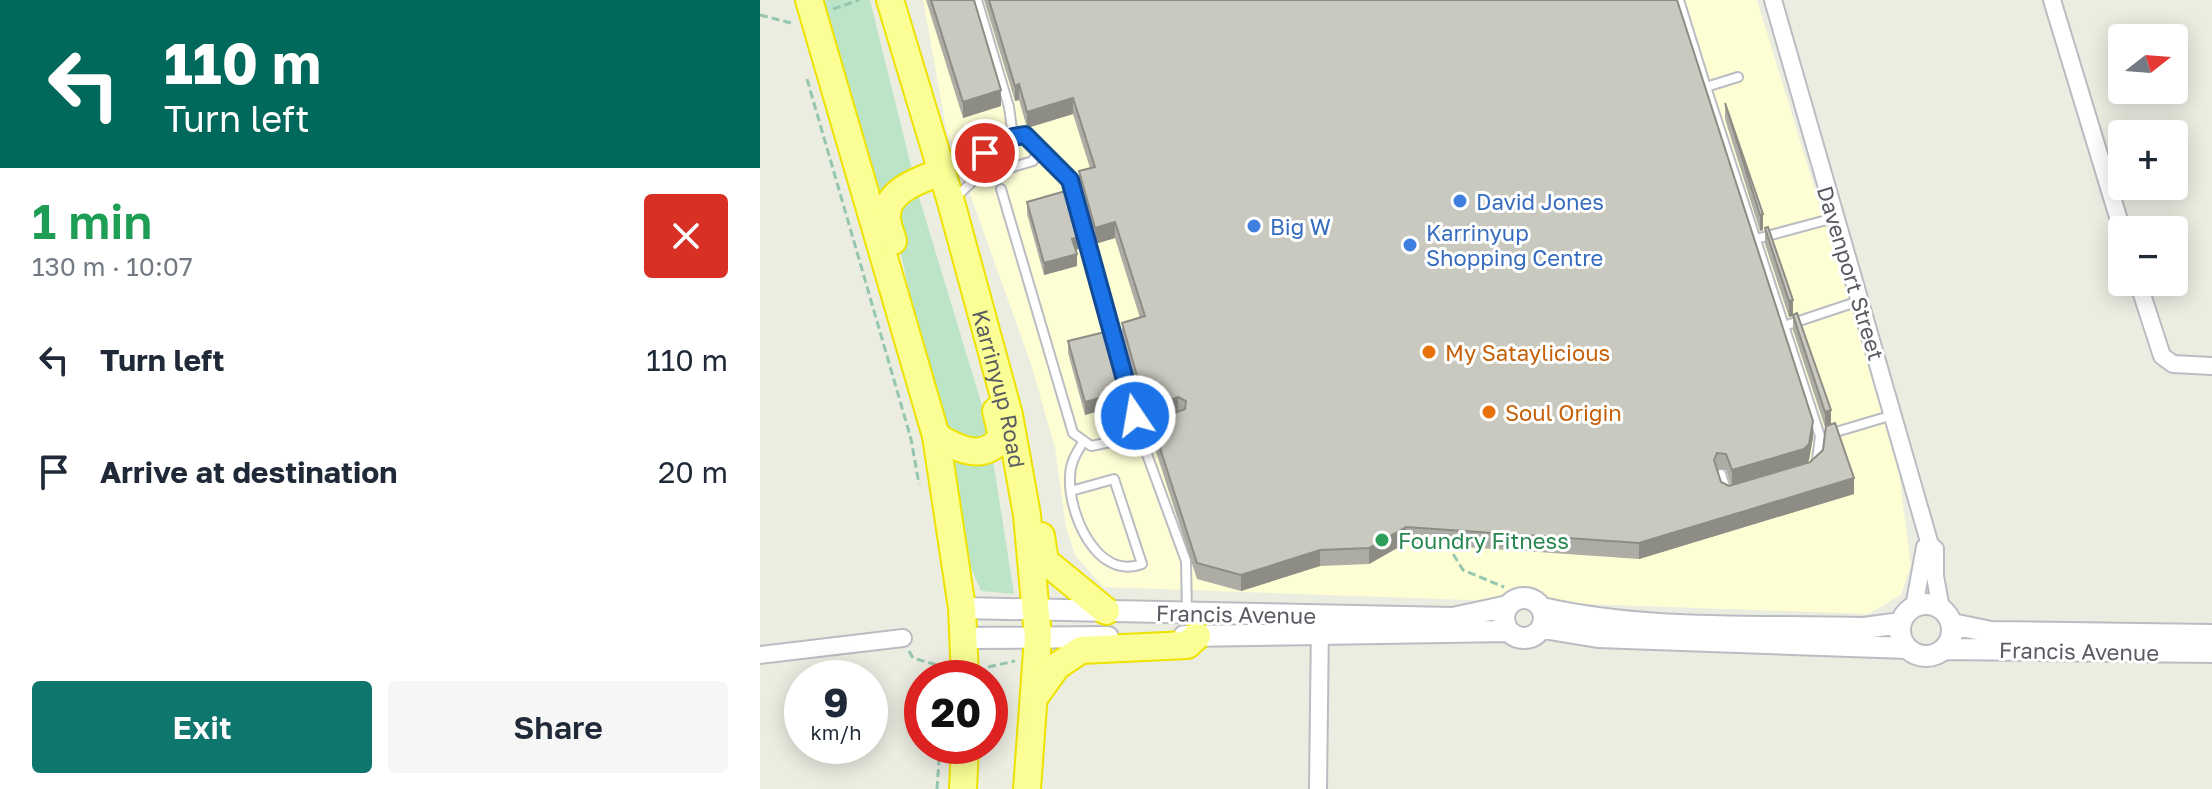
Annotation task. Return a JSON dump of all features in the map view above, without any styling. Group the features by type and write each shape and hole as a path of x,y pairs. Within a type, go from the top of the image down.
{"highway":[{"name":"Karrinyup Road","path":"890,0 951,202 1009,415 1027,515 1038,647 1027,789"},
{"path":"805,13 906,325 936,436 962,608 954,645 956,660"},
{"path":"906,325 911,309 886,214 893,198 910,184 941,172"},
{"path":"936,436 961,451 975,452 999,441 1002,436 990,383 996,368 1010,379 1026,442 1045,561 1106,611"},
{"path":"1034,698 1057,666 1081,650 1187,645 1192,625"},
{"path":"963,789 964,764"}],"street":[{"name":"Davenport Street","path":"1773,0 1930,545 1935,549 1935,576 1946,616"},
{"path":"2052,0 2118,216"},
{"path":"2143,296 2162,356 2173,364 2212,366"},
{"name":"Davenport Street","path":"1908,615 1923,573 1925,547 1930,545"},
{"name":"Francis Avenue","path":"1320,626 1453,618 1532,599 1542,618 1598,637 1907,648"},
{"path":"1508,631 1503,619 1510,604"},
{"path":"1928,604 1946,616 1951,641 1946,649 1930,656 1907,648 1902,640 1908,615 1928,604"},
{"name":"Francis Avenue","path":"962,608 1106,611 1192,625"},
{"name":"Francis Avenue","path":"1542,618 1864,628 1908,615"},
{"name":"Francis Avenue","path":"1946,616 1991,632 2212,635"},
{"name":"Francis Avenue","path":"954,645 1038,647 1192,625 1508,631 1526,639 1542,618"},
{"path":"1318,789 1320,626"},
{"path":"760,655 903,638"},
{"name":"Francis Avenue","path":"1946,649 2212,652"}],"lane":[{"path":"977,0 1009,107 1013,137"},
{"path":"1679,0 1820,436 1816,464 1807,471"},
{"path":"1706,87 1738,77"},
{"path":"941,172 1013,137 1025,135 1057,166 1074,189 1137,416"},
{"path":"951,202 976,178 1025,166 1033,161 1038,150"},
{"path":"1001,189 1073,433 1083,442 1100,447 1125,439"},
{"path":"1756,239 1834,218"},
{"path":"1784,326 1859,301"},
{"path":"1820,436 1893,414"},
{"path":"1137,416 1151,418 1157,428 1157,439 1145,449 1132,448 1125,439 1126,423 1137,416"},
{"path":"1157,428 1169,424"},
{"path":"1071,491 1114,479 1142,564 1122,566 1106,561 1081,529 1071,491 1073,458 1083,442"},
{"path":"1145,449 1186,561 1192,625"},
{"path":"1721,474 1727,495 1741,491"}],"path":[{"path":"760,15 805,13 859,0"},
{"path":"804,67 911,439 922,498"},
{"path":"1447,544 1463,570 1502,584 1510,604"},
{"path":"903,638 913,658 920,660"},
{"path":"954,645 956,660"},
{"path":"1008,664 1038,647"},
{"path":"937,789 939,764"}],"shaded area":[{"path":"822,0 870,0 912,170 877,198"},
{"name":"Karrinyup Shopping Centre","path":"923,0 1757,0 1897,458 1911,566 1901,595 1868,614 1103,587 1075,555 1066,527 1055,448 1031,364 946,127"},
{"path":"918,194 987,422 1014,594 981,591 968,561 892,213"}],"building":[{"path":"931,0 974,0 1001,90 963,102"},
{"name":"Karrinyup Shopping Centre","path":"989,0 1677,0 1813,421 1809,444 1804,449 1732,470 1726,454 1717,453 1714,460 1721,482 1729,486 1810,462 1823,450 1826,426 1835,423 1854,478 1639,543 1406,527 1369,548 1320,550 1241,575 1197,563 1122,323 1145,316 1115,222 1095,228 1079,171 1095,167 1073,98 1027,112 1019,84 1015,86","holes":["1178,397 1186,401 1185,409 1159,419 1152,417 1152,407"]},
{"path":"1725,103 1763,214 1760,215"},
{"path":"1069,190 1082,236 1072,239 1077,254 1044,263 1027,202"},
{"path":"1768,227 1793,300 1789,301 1765,228"},
{"path":"1797,313 1831,410 1825,412 1793,315"},
{"path":"1109,331 1126,391 1085,402 1068,341"}],"place":[{"name":"David Jones","path":"1460,201"},
{"name":"Big W","path":"1254,226"},
{"name":"Karrinyup Shopping Centre","path":"1410,245"},
{"name":"My Sataylicious","path":"1429,352"},
{"name":"Soul Origin","path":"1489,412"},
{"name":"Foundry Fitness","path":"1382,540"}],"route":[{"path":"985,153 1013,137 1025,135 1070,180 1135,416"}]}
